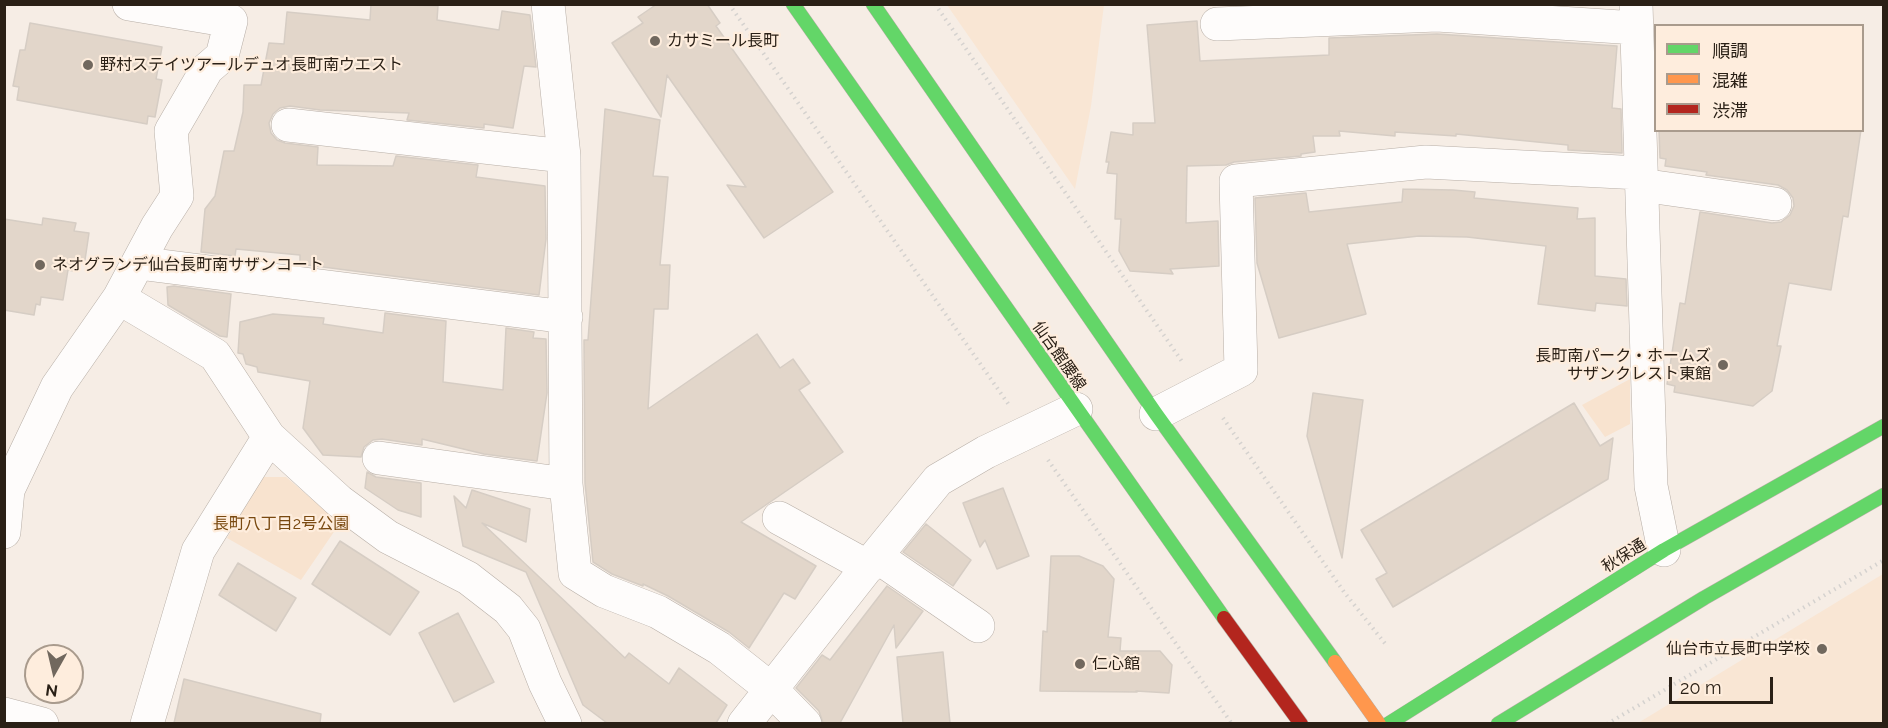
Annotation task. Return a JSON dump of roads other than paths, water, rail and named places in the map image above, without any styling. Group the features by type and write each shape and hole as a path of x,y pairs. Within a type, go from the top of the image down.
{"main road":[{"name":"仙台館腰線","path":"793,4 1184,563 1301,723"},
{"path":"873,4 1156,414 1379,723"},
{"name":"秋保通","path":"1388,723 1473,672 1664,550 1884,426"},
{"path":"1498,723 1704,598 1884,495"}],"street":[{"path":"4,532 8,490 57,387 119,298 157,227 177,196 171,131 207,69 222,56 231,21 129,4"},
{"path":"548,4 564,156 566,484 575,573 604,591 658,612 719,648 771,689 805,723"},
{"path":"1217,24 1437,15 1641,30 1640,179 1651,486 1664,550"},
{"path":"288,125 564,156"},
{"path":"1156,414 1241,370 1236,181 1426,162 1640,179 1775,204"},
{"path":"138,263 566,317"},
{"path":"119,298 215,355 269,437 339,501 388,537 468,578 508,609 524,629 545,683 565,723"},
{"path":"744,723 938,480 986,452 1076,409"},
{"path":"147,723 198,551 269,437"},
{"path":"379,458 566,484"},
{"path":"779,518 872,561 978,626"},
{"path":"4,714 42,723"}],"place":[{"name":"カサミール長町","path":"655,41"},
{"name":"野村ステイツアールデュオ長町南ウエスト","path":"88,65"},
{"name":"ネオグランデ仙台長町南サザンコート","path":"40,265"},
{"name":"長町南パーク・ホームズ サザンクレスト東館","path":"1723,365"},
{"name":"仙台市立長町中学校","path":"1822,649"},
{"name":"仁心館","path":"1080,664"}],"park label":[{"name":"長町八丁目2号公園","path":"281,524"}]}
